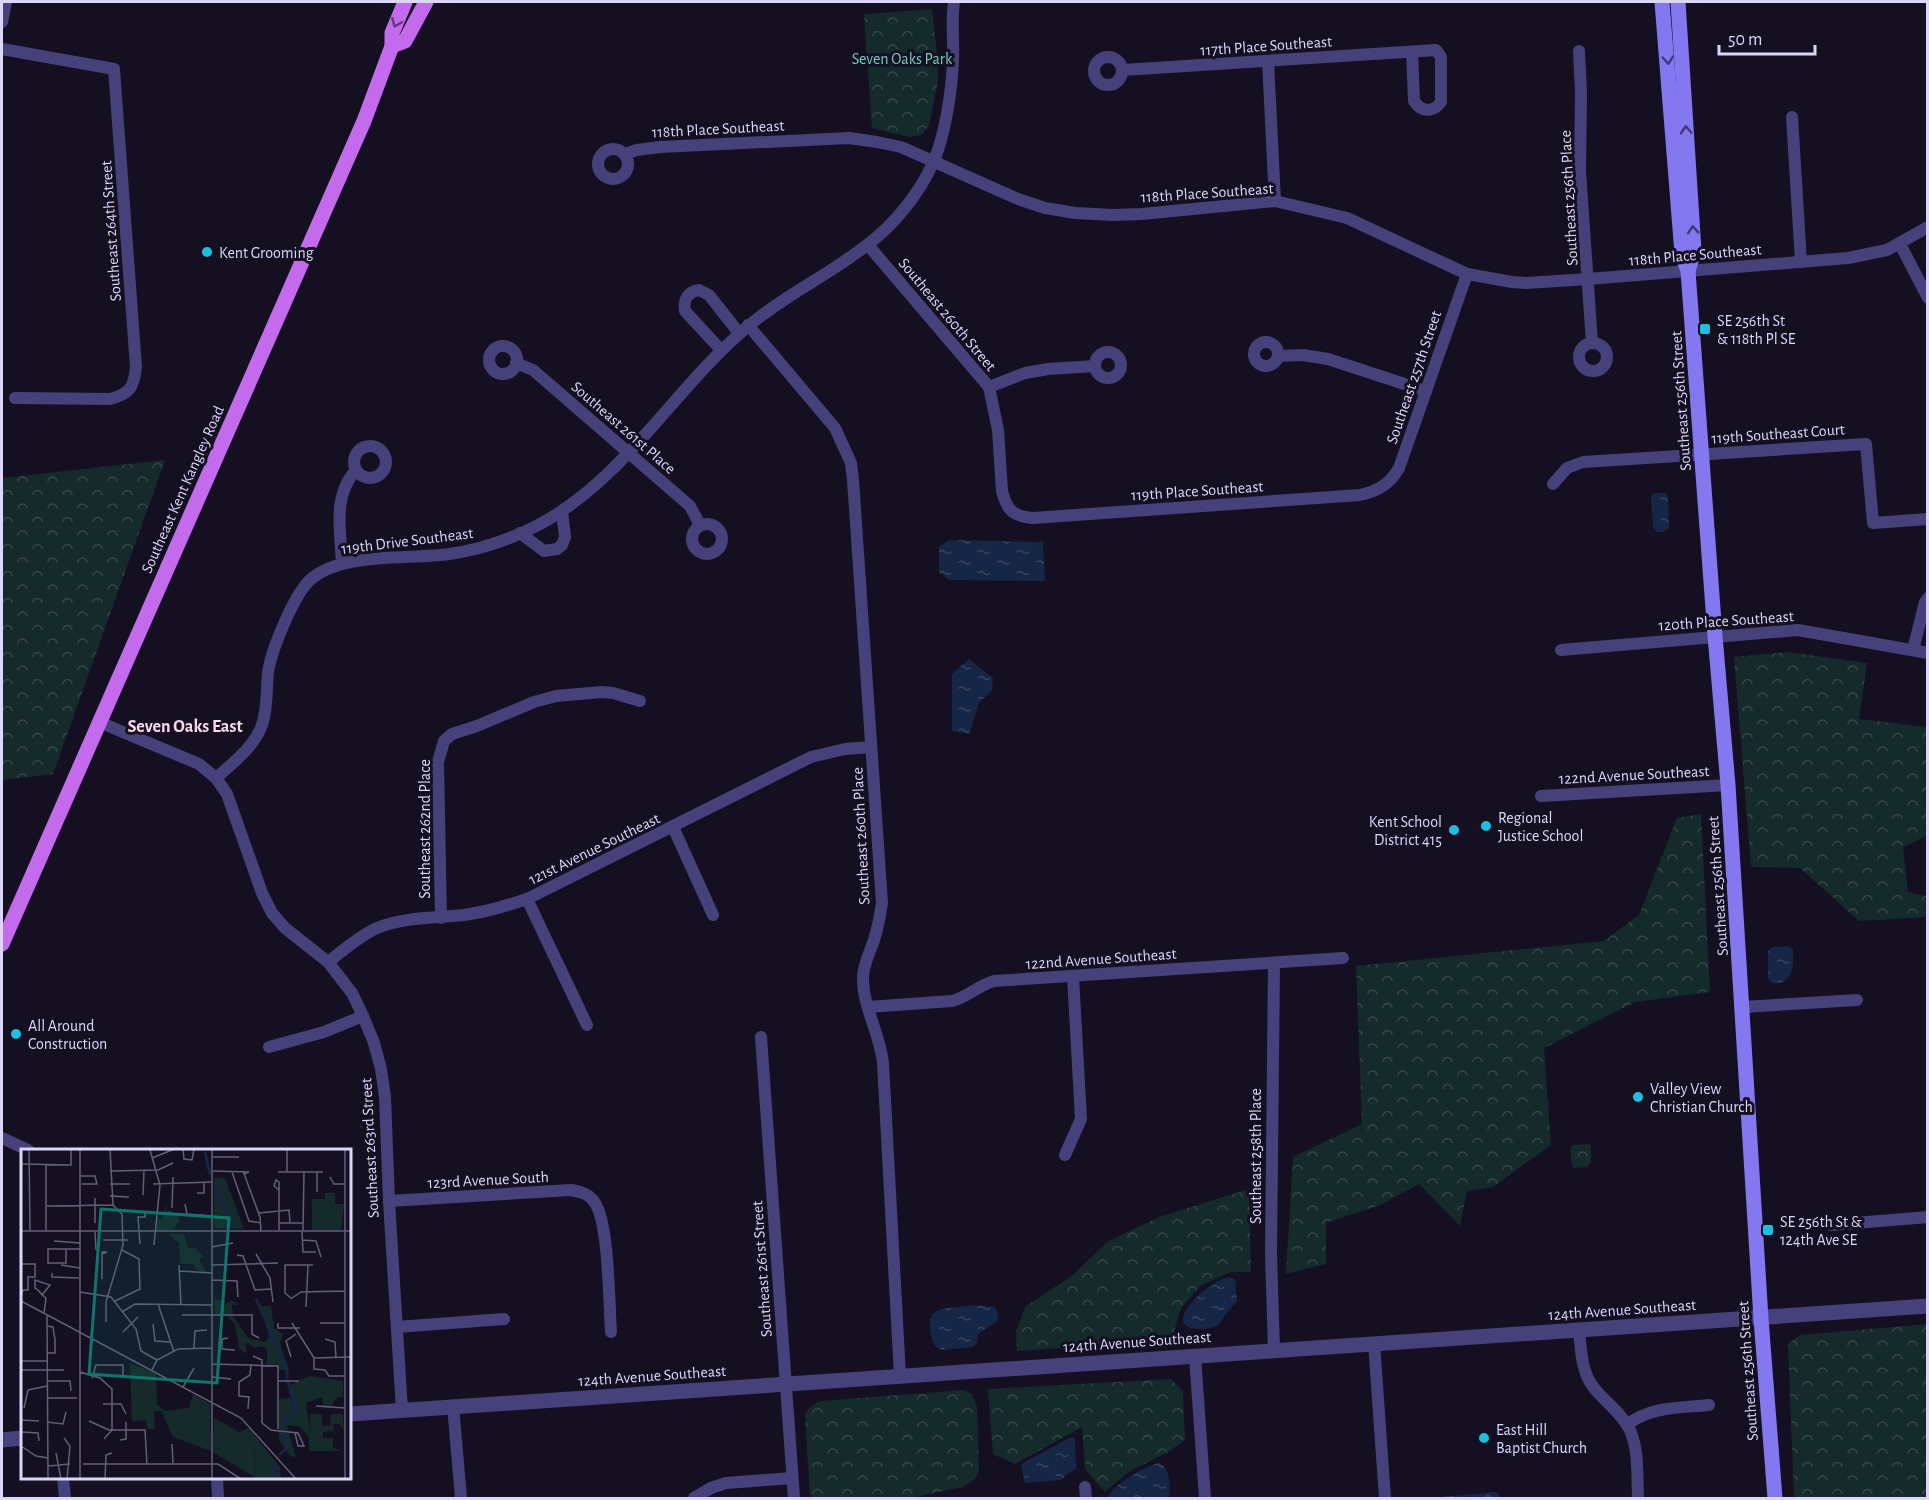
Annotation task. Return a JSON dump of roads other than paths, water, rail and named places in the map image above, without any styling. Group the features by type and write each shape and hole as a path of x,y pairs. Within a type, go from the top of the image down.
{"main road":[{"name":"Southeast Kent Kangley Road","path":"2,944 360,130 393,46 392,33 405,2"},
{"name":"Southeast Kent Kangley Road","path":"393,46 405,41 426,2"},
{"name":"Southeast 256th Street","path":"1662,2 1682,254 1688,271 1728,785 1761,1319 1775,1498"},
{"name":"Southeast 256th Street","path":"1677,2 1694,251 1688,271"}],"street":[{"path":"2,22 6,2"},
{"path":"943,2 951,22"},
{"path":"951,22 954,2"},
{"name":"119th Drive Southeast","path":"216,778 253,742 262,724 267,702 268,672 273,655 294,604 309,582 342,562 448,554 481,548 520,533 562,511 597,485 711,359 744,329 868,245 895,219 916,194 933,162 946,117 953,60 951,22"},
{"name":"Southeast 264th Street","path":"2,50 114,69 136,367 135,381 130,390 110,399 15,398"},
{"name":"117th Place Southeast","path":"1122,70 1436,50 1441,57 1441,102 1434,109 1424,109 1414,101 1412,52"},
{"name":"Southeast 256th Place","path":"1578,51 1581,93 1580,171 1592,343"},
{"path":"1268,61 1275,201"},
{"path":"1792,117 1802,262"},
{"name":"118th Place Southeast","path":"625,154 660,147 849,138 901,147 1018,199 1046,208 1075,213 1142,214 1275,201 1347,218 1467,274 1526,283 1871,255 1900,244 1928,227"},
{"path":"1900,244 1928,298"},
{"name":"Southeast 260th Street","path":"868,245 989,387 998,430 1002,490 1004,499 1013,513"},
{"name":"Southeast 257th Street","path":"1383,486 1392,479 1399,468 1467,274"},
{"path":"721,350 685,310 686,299 689,295 699,290 710,295 744,329"},
{"name":"Southeast 260th Place","path":"744,329 836,428 851,462 882,903 879,923 865,964 864,989 883,1063 900,1376"},
{"path":"1278,356 1303,355 1328,359 1426,392"},
{"name":"Southeast 261st Place","path":"516,363 533,370 629,452 690,506 700,525"},
{"path":"989,387 1025,373 1095,366"},
{"name":"119th Southeast Court","path":"1702,455 1866,444 1873,523 1928,519"},
{"path":"1553,484 1568,468 1582,462 1702,455"},
{"path":"342,562 339,506 343,490 356,470"},
{"name":"119th Place Southeast","path":"1013,513 1021,517 1033,518 1349,496 1372,492 1383,486"},
{"path":"520,533 544,550 558,549 565,537 562,511"},
{"path":"1913,650 1928,598"},
{"name":"120th Place Southeast","path":"1561,650 1798,630 1928,653"},
{"name":"Southeast 262nd Place","path":"441,918 438,762 444,741 452,734 534,702 556,696 602,692 640,701"},
{"name":"Southeast 263rd Street","path":"99,722 199,765 216,778 227,794 262,893 272,912 285,928 328,963 352,993 375,1043 382,1073 384,1097 388,1201 402,1410"},
{"name":"121st Avenue Southeast","path":"328,963 361,937 377,928 396,922 493,910 527,899 811,757 871,747"},
{"name":"122nd Avenue Southeast","path":"1541,796 1728,785"},
{"path":"673,827 713,915"},
{"path":"527,899 587,1025"},
{"name":"122nd Avenue Southeast","path":"868,1007 952,1001 994,981 1342,958"},
{"name":"Southeast 258th Place","path":"1274,963 1271,1254 1274,1350"},
{"path":"1065,1155 1081,1119 1073,976"},
{"path":"1743,1007 1857,1000"},
{"path":"269,1047 324,1032 363,1016"},
{"name":"Southeast 261st Street","path":"761,1037 794,1498"},
{"path":"2,1138 26,1149"},
{"name":"123rd Avenue South","path":"388,1201 571,1191 580,1191 589,1196 595,1202 603,1223 611,1332"},
{"path":"1831,1225 1928,1217"},
{"name":"124th Avenue Southeast","path":"351,1414 1928,1306"},
{"path":"397,1326 504,1319"},
{"path":"1579,1330 1581,1356 1589,1380 1627,1425 1635,1447 1638,1498"},
{"path":"1374,1343 1385,1498"},
{"path":"1195,1356 1205,1498"},
{"path":"1627,1425 1653,1411 1709,1405"},
{"path":"453,1406 461,1498"},
{"path":"2,1440 21,1438"},
{"path":"694,1498 711,1488 726,1483 792,1478"},
{"path":"63,1479 64,1498"},
{"path":"217,1479 218,1498"}],"water":[{"path":"1658,493 1665,493 1668,497 1669,528 1662,532 1656,532 1653,527 1651,497"},
{"path":"949,540 1043,542 1045,581 949,580 939,572 939,547"},
{"path":"969,659 993,678 992,690 979,703 969,734 952,731 952,674"},
{"path":"1789,946 1793,949 1791,973 1784,981 1772,983 1768,978 1768,951 1772,947"},
{"path":"1229,1277 1235,1279 1237,1301 1219,1324 1203,1329 1187,1326 1183,1320 1191,1303 1210,1286"},
{"path":"975,1305 995,1307 998,1314 997,1321 978,1334 977,1343 973,1347 942,1350 936,1347 930,1331 932,1314 941,1309"},
{"path":"1073,1437 1076,1469 1062,1480 1025,1483 1021,1465 1023,1463"},
{"path":"1160,1463 1168,1474 1169,1498 1107,1498 1130,1476 1146,1467"},
{"path":"1496,1492 1501,1498 1440,1498 1440,1497"}],"place":[{"name":"Kent Grooming","path":"207,252"},
{"name":"SE 256th St & 118th Pl SE","path":"1705,329"},
{"name":"Regional Justice School","path":"1486,826"},
{"name":"Kent School District 415","path":"1454,830"},
{"name":"All Around Construction","path":"16,1034"},
{"name":"Valley View Christian Church","path":"1638,1097"},
{"name":"SE 256th St & 124th Ave SE","path":"1768,1230"},
{"name":"East Hill Baptist Church","path":"1484,1438"}],"district":[{"name":"Seven Oaks East","path":"185,726"}],"park label":[{"name":"Seven Oaks Park","path":"902,58"}]}
